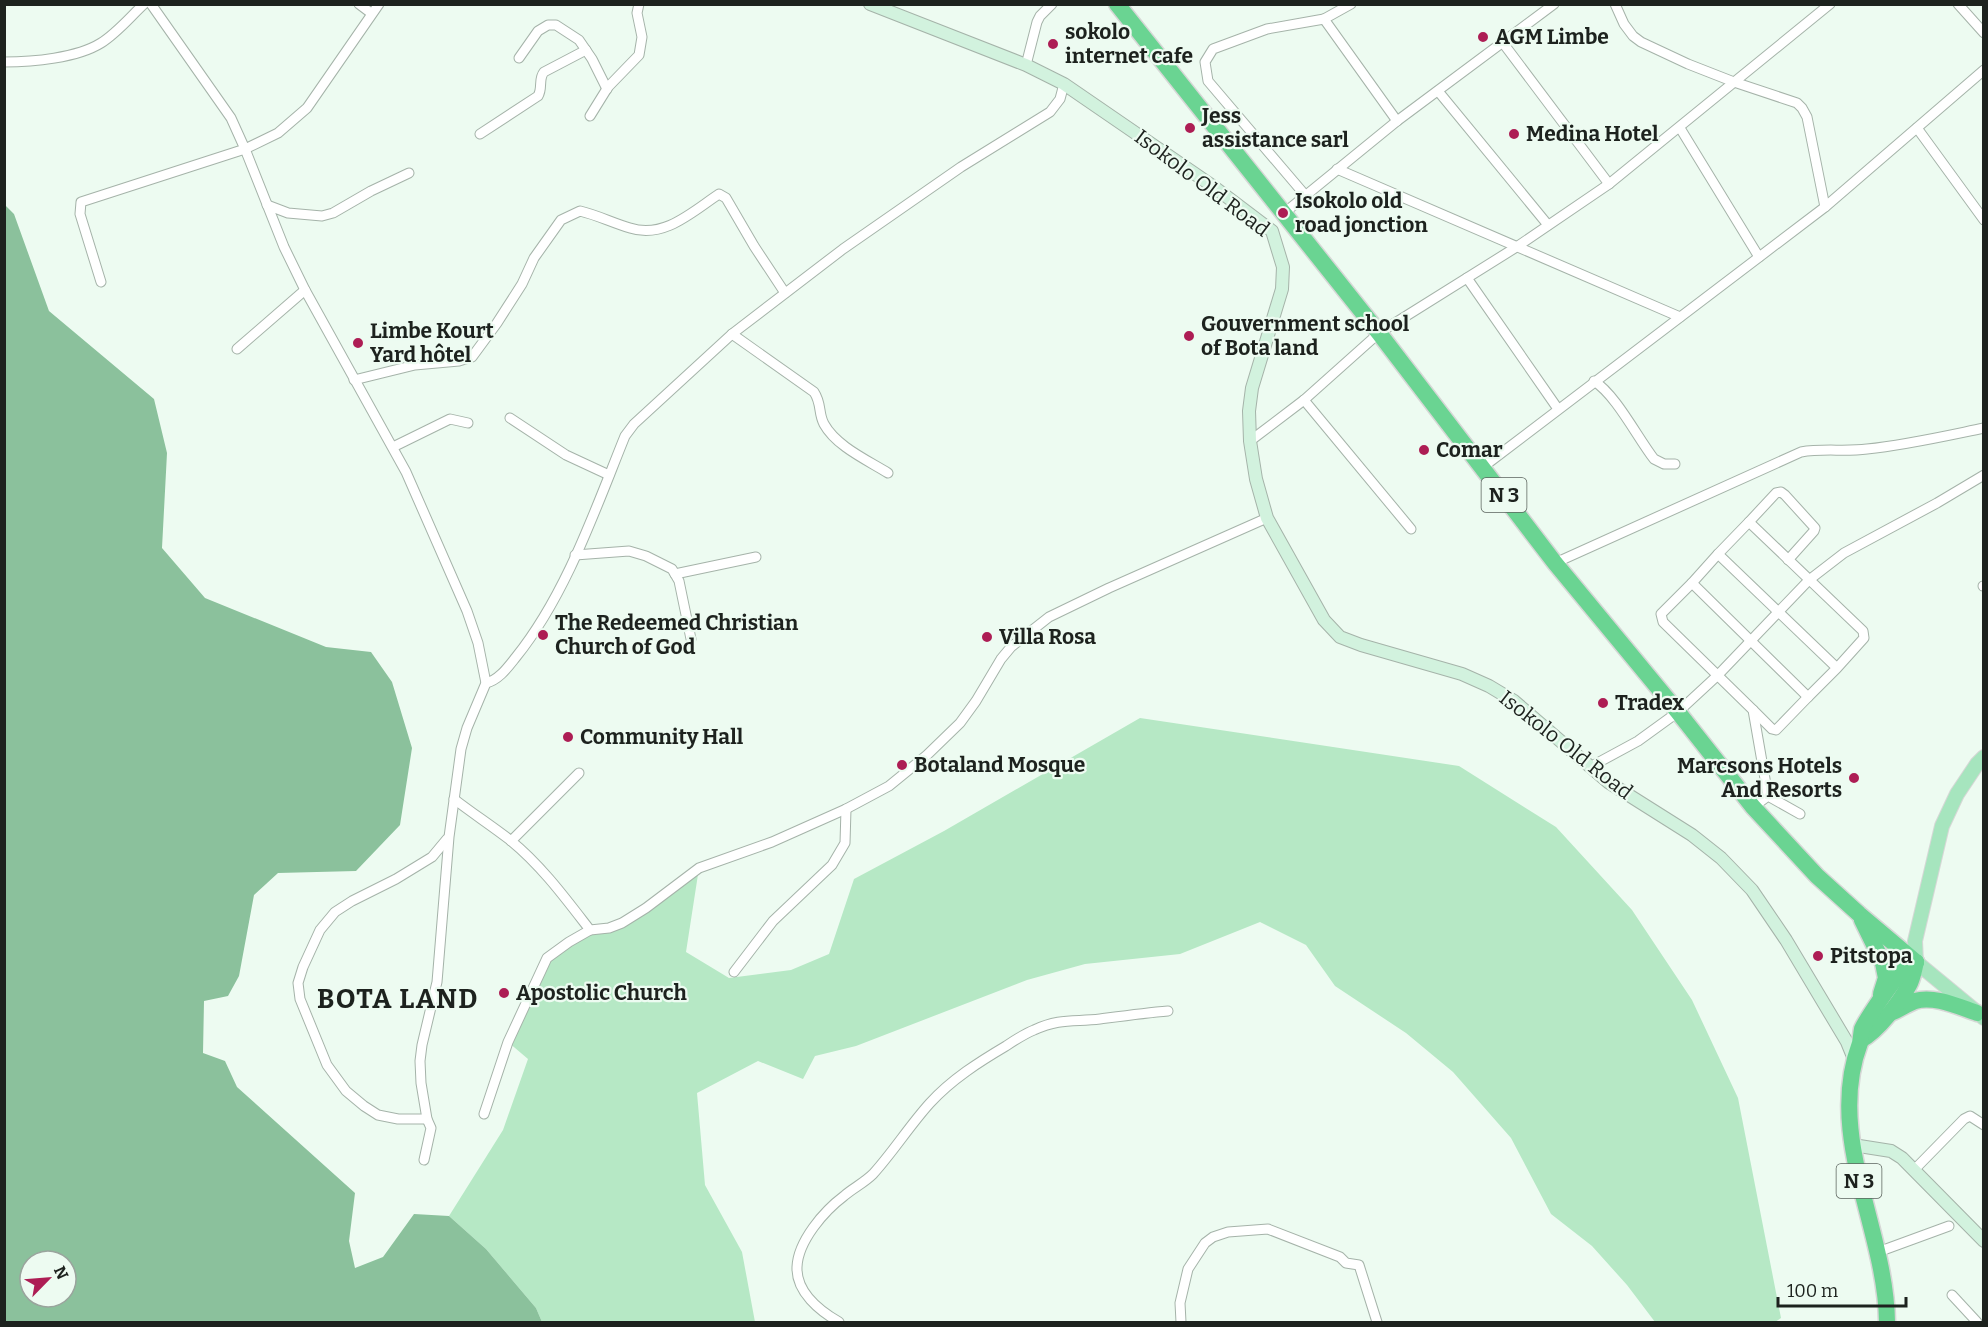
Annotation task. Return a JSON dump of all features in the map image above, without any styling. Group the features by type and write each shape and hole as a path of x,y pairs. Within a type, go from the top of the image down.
{"highway":[{"name":"N 3","path":"1117,4 1379,333 1555,563 1753,807 1817,876 1916,962 1898,975 1884,1010 1862,1029 1850,1082 1853,1145 1857,1173 1878,1252 1887,1323"},
{"path":"1859,914 1883,963 1886,978 1884,1010 1915,1001 1931,1000 1980,1016"}],"main road":[{"path":"1980,1016 1916,962 1915,941 1942,826 1957,794 1983,757"}],"street":[{"path":"4,62 51,58 78,52 101,43 144,4"},
{"path":"151,4 231,118 305,290 393,447 419,500 474,627 486,683 466,728 448,837 438,982 420,1060 421,1083 427,1119 431,1128 424,1160"},
{"path":"359,4 371,13"},
{"path":"101,282 80,214 81,202 245,149 278,133 307,108 379,4"},
{"path":"590,116 607,89 639,55 642,37 637,18 639,4"},
{"name":"Isokolo Old Road","path":"870,4 1026,64 1064,84 1214,187 1272,231 1282,267 1282,289 1252,388 1249,411 1250,441 1256,479 1267,518 1324,620 1340,637 1462,674 1489,686 1514,701 1608,782 1692,835 1721,858 1752,890 1786,940 1847,1042 1854,1059"},
{"path":"1026,64 1037,22 1052,4"},
{"path":"1305,195 1208,81 1205,62 1214,49 1267,28 1324,19 1351,4"},
{"path":"1615,4 1624,24 1641,42 1734,82 1789,99 1803,108 1807,117 1825,207"},
{"path":"1250,441 1304,400 1379,333 1518,246 1609,184 1830,4"},
{"path":"1958,4 1983,33"},
{"path":"1272,231 1287,218 1305,195 1337,169 1397,121 1553,5"},
{"path":"1324,19 1397,121"},
{"path":"519,58 538,31 548,25 556,25 579,40 607,89"},
{"path":"1503,43 1609,184"},
{"path":"480,134 538,96 540,77 544,72 586,50"},
{"path":"1483,466 1825,207 1983,70"},
{"path":"486,683 493,682 505,670 547,614 575,555 628,430 732,334 843,249 933,185 1050,112 1060,99 1064,84"},
{"path":"1438,91 1548,225"},
{"path":"1680,128 1759,257"},
{"path":"1917,128 1983,220"},
{"path":"1337,169 1680,317"},
{"path":"267,205 288,213 322,216 333,213 409,173"},
{"path":"354,380 415,365 459,361 472,357 497,323 522,284 534,258 561,220 580,212 629,228 652,231 668,228 719,194 726,198 785,293"},
{"path":"1467,278 1558,409"},
{"path":"237,349 305,290"},
{"path":"732,334 814,392 820,402 823,422 833,436 888,473"},
{"path":"1594,381 1609,394 1654,459 1664,464 1674,464"},
{"path":"1304,400 1411,529"},
{"path":"510,418 566,455 609,475"},
{"path":"393,447 450,419 468,423"},
{"path":"1555,563 1801,452 1816,449 1849,451 1869,449 1919,442 1983,428"},
{"path":"1590,767 1638,741 1678,712 1719,675 1778,610 1809,580 1844,552 1983,476"},
{"path":"1749,522 1788,560 1865,634 1837,668 1776,730 1772,729 1663,622 1660,614 1776,493 1780,492 1815,528 1788,560"},
{"path":"484,1114 508,1042 547,958 590,930 609,928 622,923 699,868 772,842 846,809 889,786 943,741 968,714 1006,653 1049,617 1267,518"},
{"path":"575,555 629,551 672,569 679,581 691,639"},
{"path":"1718,554 1837,668"},
{"path":"675,574 756,557"},
{"path":"1692,583 1808,697"},
{"path":"1753,710 1768,796"},
{"path":"511,841 579,773"},
{"path":"1753,807 1768,796"},
{"path":"1768,796 1800,814"},
{"path":"454,799 511,841 551,881 590,930"},
{"path":"734,972 773,921 832,865 846,843 846,809"},
{"path":"427,1119 398,1119 378,1115 346,1091 327,1065 300,999 298,983 320,930 335,912 432,857 448,837"},
{"path":"839,1323 808,1299 798,1274 797,1265 807,1239 813,1227 831,1207 874,1173 924,1110 947,1086 988,1057 1031,1031 1052,1022 1168,1011"},
{"path":"1914,1170 1964,1119 1970,1116 1983,1125"},
{"path":"1853,1145 1891,1151 1902,1158 1983,1240"},
{"path":"1878,1252 1949,1226"},
{"path":"1181,1323 1180,1303 1188,1269 1198,1251 1213,1237 1228,1232 1259,1228 1292,1237 1340,1257 1346,1263 1359,1265 1377,1323"},
{"path":"1952,1294 1977,1323"}],"shaded area":[{"path":"5,205 14,214 49,311 154,399 167,453 162,548 205,598 326,647 371,652 392,682 412,748 400,825 356,871 278,873 254,895 239,976 228,996 204,1001 203,1053 225,1061 237,1087 355,1193 349,1241 355,1268 383,1257 414,1214 449,1216 486,1249 536,1308 542,1322 5,1322"},
{"path":"1140,718 1459,766 1556,827 1632,910 1692,1000 1738,1098 1781,1318 1775,1322 1655,1322 1627,1285 1592,1246 1551,1214 1511,1138 1453,1072 1406,1033 1335,986 1306,945 1260,922 1180,954 1085,964 1027,980 856,1046 815,1056 803,1079 758,1061 697,1093 705,1185 742,1252 755,1322 542,1322 536,1308 486,1249 449,1216 503,1130 528,1059 508,1042 547,958 603,927 613,927 699,868 686,952 729,978 791,970 829,954 854,879 944,831"}],"place":[{"name":"AGM Limbe","path":"1483,37"},
{"name":"sokolo internet cafe","path":"1053,44"},
{"name":"Jess assistance sarl","path":"1190,128"},
{"name":"Medina Hotel","path":"1514,134"},
{"name":"Isokolo old road jonction","path":"1283,213"},
{"name":"Gouvernment school of Bota land","path":"1189,336"},
{"name":"Limbe Kourt Yard hôtel","path":"358,343"},
{"name":"Comar","path":"1424,450"},
{"name":"The Redeemed Christian Church of God","path":"543,635"},
{"name":"Villa Rosa","path":"987,637"},
{"name":"Tradex","path":"1603,703"},
{"name":"Community Hall","path":"568,737"},
{"name":"Botaland Mosque","path":"902,765"},
{"name":"Marcsons Hotels And Resorts","path":"1854,778"},
{"name":"Pitstopa","path":"1818,956"},
{"name":"Apostolic Church","path":"504,993"}],"district":[{"name":"BOTA LAND","path":"398,999"}]}
